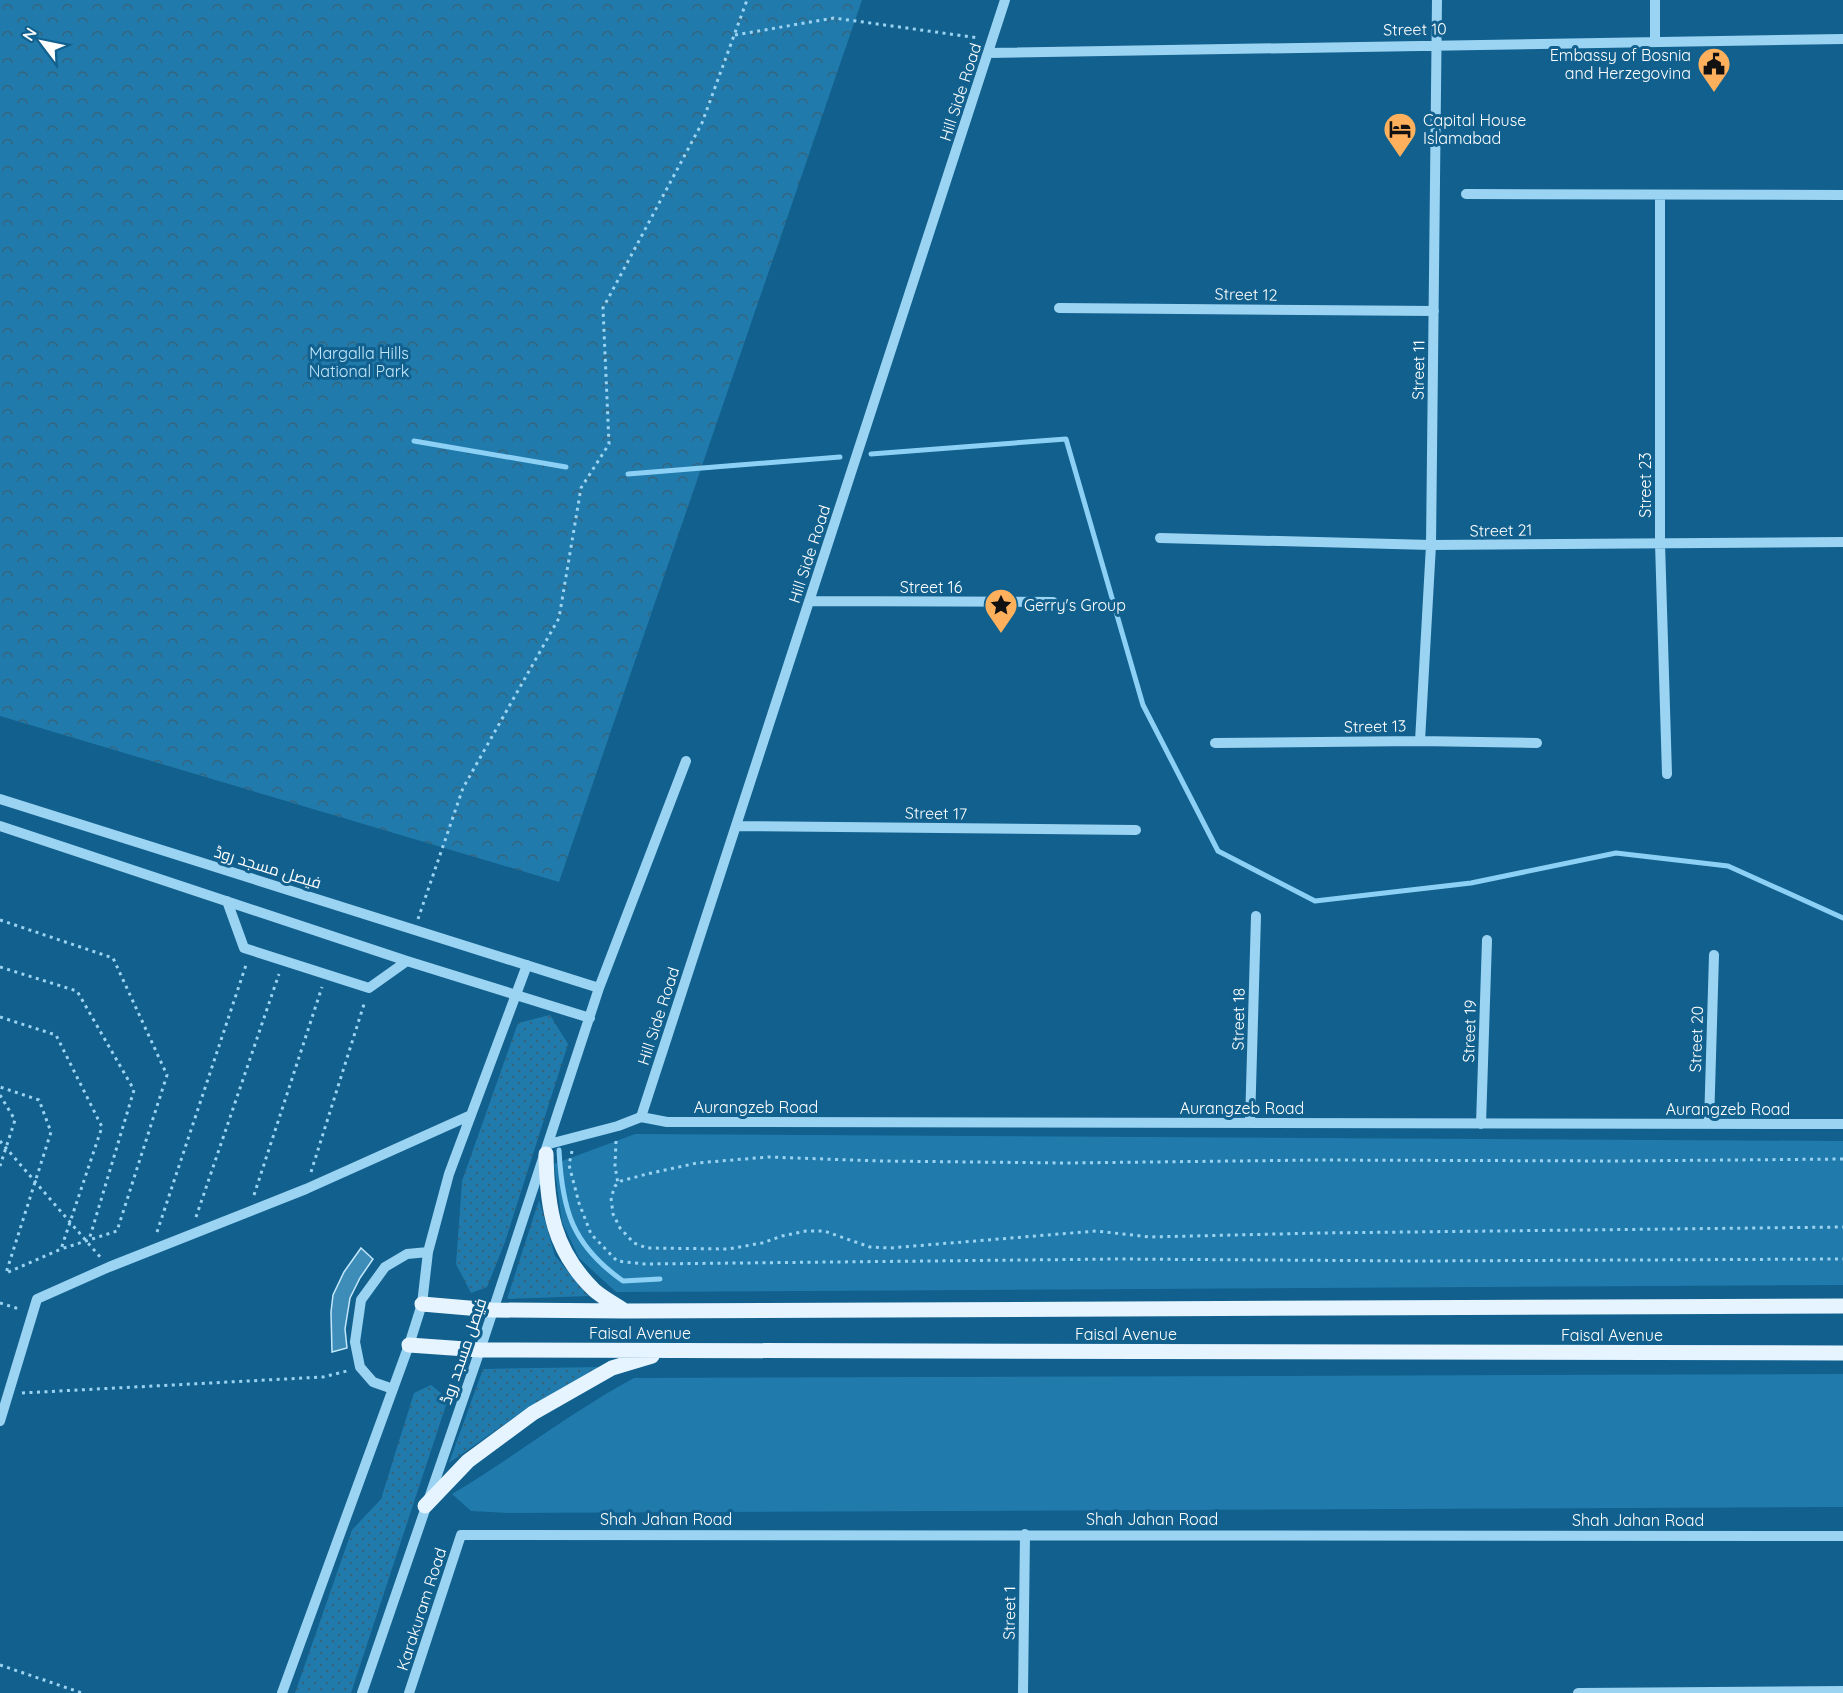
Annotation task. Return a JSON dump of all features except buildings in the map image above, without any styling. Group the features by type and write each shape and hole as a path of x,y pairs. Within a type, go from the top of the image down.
{"main road":[{"path":"548,1149 548,1205 556,1235 573,1264 595,1291 625,1311"},
{"name":"Faisal Avenue","path":"422,1304 492,1310 625,1311 1843,1306"},
{"name":"Faisal Avenue","path":"410,1345 480,1350 1843,1353"},
{"path":"425,1506 468,1461 533,1413 612,1368 669,1351"}],"street":[{"name":"Hill Side Road","path":"641,1117 1005,0"},
{"name":"Street 11","path":"1420,741 1431,545 1437,0"},
{"path":"1655,0 1655,42"},
{"name":"Street 10","path":"988,52 1843,39"},
{"path":"1466,194 1843,195"},
{"name":"Street 23","path":"1660,196 1660,543 1667,774"},
{"name":"Street 12","path":"1059,308 1434,311"},
{"name":"Street 21","path":"1160,538 1431,545 1843,542"},
{"name":"Street 16","path":"809,601 1053,603"},
{"name":"Street 13","path":"1215,743 1537,742"},
{"name":"فیصل مسجد روڈ","path":"362,1693 548,1149 599,988 686,761"},
{"name":"فیصل مسجد روڈ","path":"0,799 599,988"},
{"path":"0,826 407,961 590,1018"},
{"name":"Street 17","path":"736,826 1136,830"},
{"path":"227,901 244,948 369,988 407,961"},
{"name":"Street 18","path":"1251,1123 1256,916"},
{"name":"Street 19","path":"1481,1124 1487,940"},
{"name":"Street 20","path":"1708,1124 1714,955"},
{"path":"282,1693 410,1345 422,1304 428,1252 449,1174 527,965"},
{"path":"0,1421 37,1299 306,1190 471,1115"},
{"path":"548,1149 576,1137 618,1126 641,1117"},
{"name":"Aurangzeb Road","path":"641,1117 667,1122 1843,1124"},
{"path":"393,1389 373,1382 360,1367 355,1342 360,1300 385,1267 407,1254 428,1252"},
{"name":"Shah Jahan Road","path":"461,1534 1843,1536"},
{"name":"Karakuram Road","path":"409,1693 461,1534"},
{"name":"Street 1","path":"1023,1693 1025,1534"},
{"path":"1578,1693 1843,1691"}],"path":[{"path":"415,929 463,788 559,618 581,488 609,444 603,308 702,123 747,0"},
{"path":"735,35 834,18 992,40"},
{"path":"0,920 113,958 167,1075 117,1231 61,1250 6,1274 0,1273"},
{"path":"151,1251 250,950"},
{"path":"189,1236 283,961"},
{"path":"0,967 77,991 134,1090 88,1241"},
{"path":"248,1212 326,974"},
{"path":"306,1190 369,988"},
{"path":"0,1017 56,1035 102,1127 61,1250"},
{"path":"0,1087 39,1100 51,1132 6,1274"},
{"path":"0,1095 15,1120 0,1166"},
{"path":"618,1126 615,1166 618,1184"},
{"path":"576,1137 569,1165 579,1203 591,1234 617,1261 636,1263 1117,1259 1421,1261 1843,1259"},
{"path":"0,1141 98,1255"},
{"path":"1843,1159 1066,1163 768,1157 697,1162 647,1174 621,1181 611,1198 613,1214 620,1228 634,1243 647,1248 728,1249 806,1231 824,1231 870,1246 890,1248 1096,1231 1150,1237 1843,1227"},
{"path":"0,1303 33,1313"},
{"path":"8,1394 323,1377 360,1367"},
{"path":"0,1665 82,1693"}],"green space":[{"name":"Margalla Hills National Park","path":"0,0 862,0 559,882 0,716"},
{"path":"550,1015 568,1044 505,1242 487,1287 471,1293 456,1264 462,1181 518,1023"},
{"path":"635,1134 1843,1141 1843,1285 616,1292 579,1258 562,1222 554,1164"},
{"path":"539,1200 555,1256 588,1296 507,1299"},
{"path":"601,1367 523,1411 449,1463 483,1369"},
{"path":"1843,1374 1843,1507 509,1513 471,1511 452,1494 588,1405 634,1378"},
{"path":"431,1385 448,1399 351,1693 295,1693 352,1530 381,1499 414,1393"}],"waterway":[{"path":"871,454 1066,439 1143,705 1218,851 1315,901 1471,883 1616,853 1728,866 1843,918"},
{"path":"414,441 566,467"},
{"path":"628,474 840,457"},
{"path":"559,1150 567,1208 581,1240 592,1254 623,1281 660,1279"}],"place":[{"name":"Embassy of Bosnia and Herzegovina","path":"1714,93"},
{"name":"Capital House Islamabad","path":"1400,158"},
{"name":"Gerry's Group","path":"1001,634"}]}
